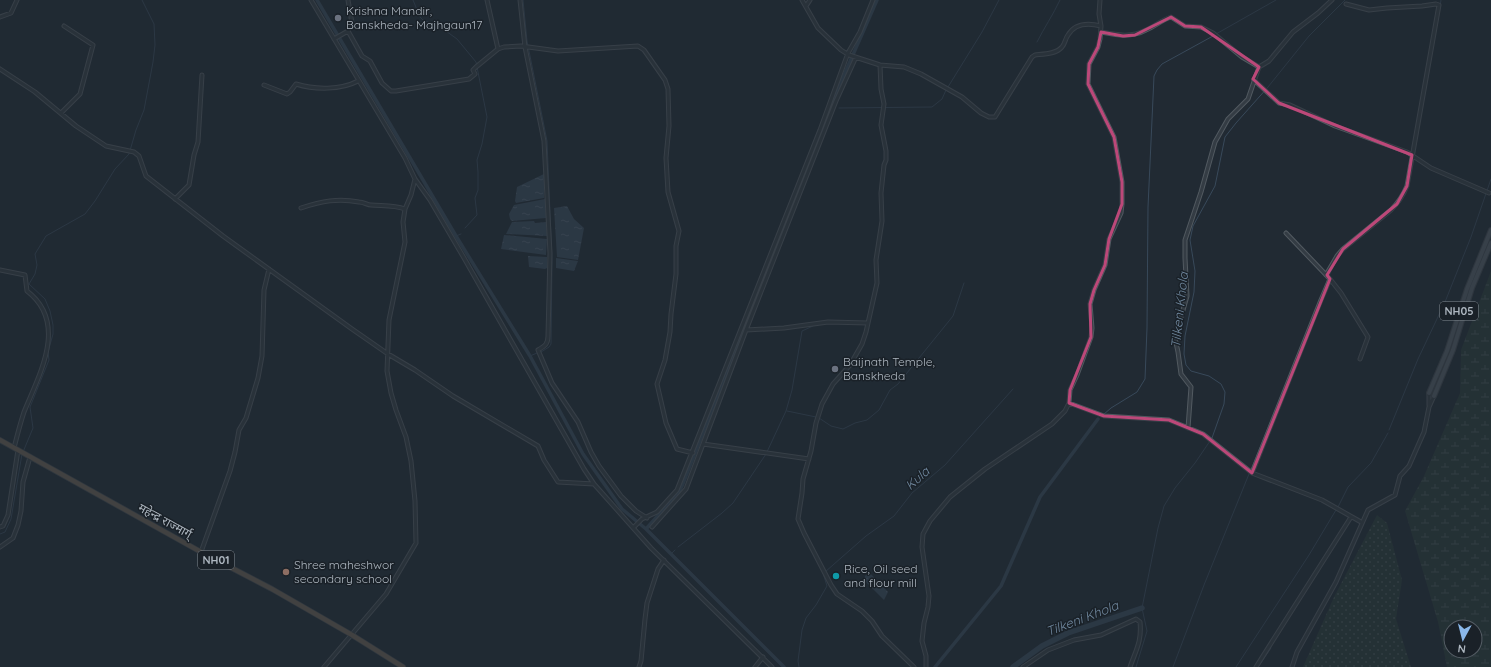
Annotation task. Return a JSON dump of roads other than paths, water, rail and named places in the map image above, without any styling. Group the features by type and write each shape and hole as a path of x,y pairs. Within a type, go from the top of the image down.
{"highway":[{"name":"महेन्द्र राज्मार्ग्","path":"0,440 201,552 251,577 352,635 403,667"}],"main road":[{"name":"NH05","path":"1429,393 1447,351 1467,289 1491,230"},
{"name":"NH05","path":"1434,396 1453,350 1472,288 1491,243"}],"street":[{"path":"0,17 11,13 17,0"},
{"path":"311,0 405,158 415,179 434,207 594,484 664,560 772,667"},
{"path":"334,39 347,32 352,23 348,0"},
{"path":"488,0 498,49"},
{"path":"520,0 544,141 550,253 548,342 546,346 538,350 552,383 578,422 598,466 621,496 636,511 647,518"},
{"path":"802,0 821,31 841,50 848,54 880,65 904,67 921,74 962,97 988,117 995,117 1032,57 1058,50 1063,46 1071,31 1076,27 1092,24 1101,26"},
{"path":"806,6 810,0"},
{"path":"633,528 641,520 657,512 677,490 693,453 848,54 860,32 873,0"},
{"path":"926,667 926,656 922,641 929,596 922,547 923,534 930,521 950,497 985,469 1052,424 1065,411 1069,403 1070,390 1091,337 1092,328 1090,304 1105,265 1109,239 1121,213 1122,204 1122,182 1114,137 1088,84 1089,64 1098,47 1101,32 1099,14 1100,0"},
{"path":"1188,428 1191,387 1181,374 1175,338 1187,296 1185,240 1201,192 1215,142 1228,119 1248,99 1259,67 1269,61 1293,32 1332,0"},
{"path":"1252,473 1337,256 1343,249 1397,204 1403,196 1407,186 1439,5 1436,4 1369,10 1346,4"},
{"path":"1101,32 1123,36 1135,35 1146,31 1162,20 1171,17 1185,26 1202,27 1215,35 1242,57 1259,67"},
{"path":"61,113 80,94 93,45 64,26"},
{"path":"347,32 362,56 370,61 382,83 391,91 469,79 474,74 473,70 498,49 514,46 558,51 638,46 644,50 665,80 669,99 669,126 666,158 668,192 678,231 676,246 676,274 670,314 670,332 665,360 657,384 666,423 677,449 693,453"},
{"path":"652,526 686,489 746,330 836,101 856,57"},
{"path":"880,65 881,89 884,104 881,125 886,151 886,160 884,165 881,193 882,221 876,260 876,283 866,332 857,354 850,365 833,384 822,404 803,479 798,519 837,594 862,611 872,621 882,636 914,667"},
{"path":"0,69 35,92 76,126 106,146 128,149 134,152 139,156 146,176 216,231 388,354 415,370 453,396 538,446 544,460 558,482 594,484"},
{"path":"175,199 189,185 199,131 202,75"},
{"path":"1254,79 1279,103 1290,105 1335,126 1361,134 1412,155 1430,168 1488,192"},
{"path":"264,85 287,94 296,84 309,88 337,87 350,85 358,81"},
{"path":"324,667 386,594 416,543 415,501 411,461 406,437 391,393 387,372 389,320 405,242 403,222 405,209 411,195 415,179"},
{"path":"302,208 322,201 334,199 361,202 372,206 387,205 405,209"},
{"path":"1286,233 1328,277 1348,302 1354,315 1365,330 1368,337 1360,359"},
{"path":"201,552 230,471 239,430 246,418 258,378 262,356 264,290 269,269"},
{"path":"0,270 25,275 28,291 35,297 45,311 50,330 41,373 24,414 8,515 3,526 0,527"},
{"path":"746,330 784,328 828,322 868,324"},
{"path":"1292,667 1297,652 1336,582 1361,522 1368,510 1395,495 1400,476 1409,466 1424,432 1429,407 1429,393"},
{"path":"1429,407 1434,396"},
{"path":"1069,403 1103,415 1169,420 1203,434 1252,473 1322,500 1361,522"},
{"path":"703,444 809,459"},
{"path":"0,547 13,538 18,525 21,511 23,482 29,456"},
{"path":"1256,667 1351,517"},
{"path":"639,667 641,661 647,603 658,570 664,560"},
{"path":"1024,667 1048,650 1074,640 1101,635 1136,619 1140,622 1141,633 1139,645 1130,667"},
{"path":"755,667 763,657"}],"water":[{"path":"544,174 544,198 516,203 517,187"},
{"path":"545,199 546,218 512,221 510,219 509,214 514,205"},
{"path":"567,206 574,219 584,228 578,260 557,257 554,208"},
{"path":"534,221 535,223 546,222 547,236 506,234 512,222"},
{"path":"504,235 547,239 546,255 501,249"},
{"path":"528,256 547,257 547,268 529,267"},
{"path":"556,258 578,261 574,271 556,268"},
{"path":"869,572 888,592 884,600 864,580 865,576"}],"waterway":[{"path":"23,452 33,428 30,407 49,360 48,352 53,334 50,311 45,299 29,284 35,274 37,265 35,254 46,236 85,214 115,169 129,154 144,110 155,45 154,24 142,0"},
{"path":"317,0 456,236 530,356 583,454 622,509 646,529 784,667"},
{"path":"413,0 420,17 423,20 439,26 457,39 476,62 487,117 482,144 477,160 478,190 475,198 477,215 465,228"},
{"path":"523,0 527,41 547,141 552,260 551,344 541,352"},
{"path":"646,529 679,492 682,486 841,82 877,0"},
{"path":"948,87 982,32 999,0"},
{"path":"1037,42 1060,0"},
{"path":"1216,34 1276,0"},
{"name":"Tilkeni Khola","path":"1212,438 1224,404 1225,392 1221,384 1209,376 1191,371 1186,365 1184,354 1185,336 1194,292 1195,271 1190,240 1193,226 1215,186 1225,137 1309,36 1345,0"},
{"path":"1427,82 1441,0"},
{"path":"1103,415 1111,408 1137,392 1145,379 1148,207 1154,76 1162,64 1213,36"},
{"path":"839,108 932,107 942,99 946,90"},
{"path":"1389,430 1418,359 1445,302 1471,237 1491,179"},
{"path":"1394,209 1400,203 1406,192"},
{"path":"1344,251 1384,217"},
{"path":"456,236 461,234"},
{"path":"1329,276 1335,263"},
{"path":"1251,470 1328,279"},
{"path":"819,418 831,426 843,429 855,423 867,420 879,410 890,390 898,384 953,316 964,283"},
{"path":"678,547 733,503 766,454 786,411 792,390 802,331 813,326"},
{"path":"530,356 537,353"},
{"name":"Kula","path":"825,572 866,536 894,516 912,493 945,465 1013,389"},
{"path":"787,411 816,417"},
{"path":"935,667 1001,586 1040,497 1098,419"},
{"path":"1338,507 1348,487 1371,463 1388,433"},
{"name":"Tilkeni Khola","path":"1136,667 1147,631 1142,608 1158,528 1164,506 1175,488 1210,441"},
{"path":"0,534 5,532 11,519 22,454"},
{"path":"1173,667 1204,585 1249,474"},
{"path":"1236,667 1309,555 1336,510"},
{"path":"671,554 675,550"},
{"name":"Kula","path":"799,667 798,661 802,630 806,618 816,605 827,586 823,573"},
{"name":"Tilkeni Khola","path":"1013,667 1042,646 1068,633 1142,608"},
{"path":"1258,667 1271,648"}],"place":[{"name":"Krishna Mandir, Banskheda- Majhgaun17","path":"338,18"},
{"name":"Baijnath Temple, Banskheda","path":"835,369"},
{"name":"Shree maheshwor secondary school","path":"286,572"},
{"name":"Rice, Oil seed and flour mill","path":"836,576"}]}
